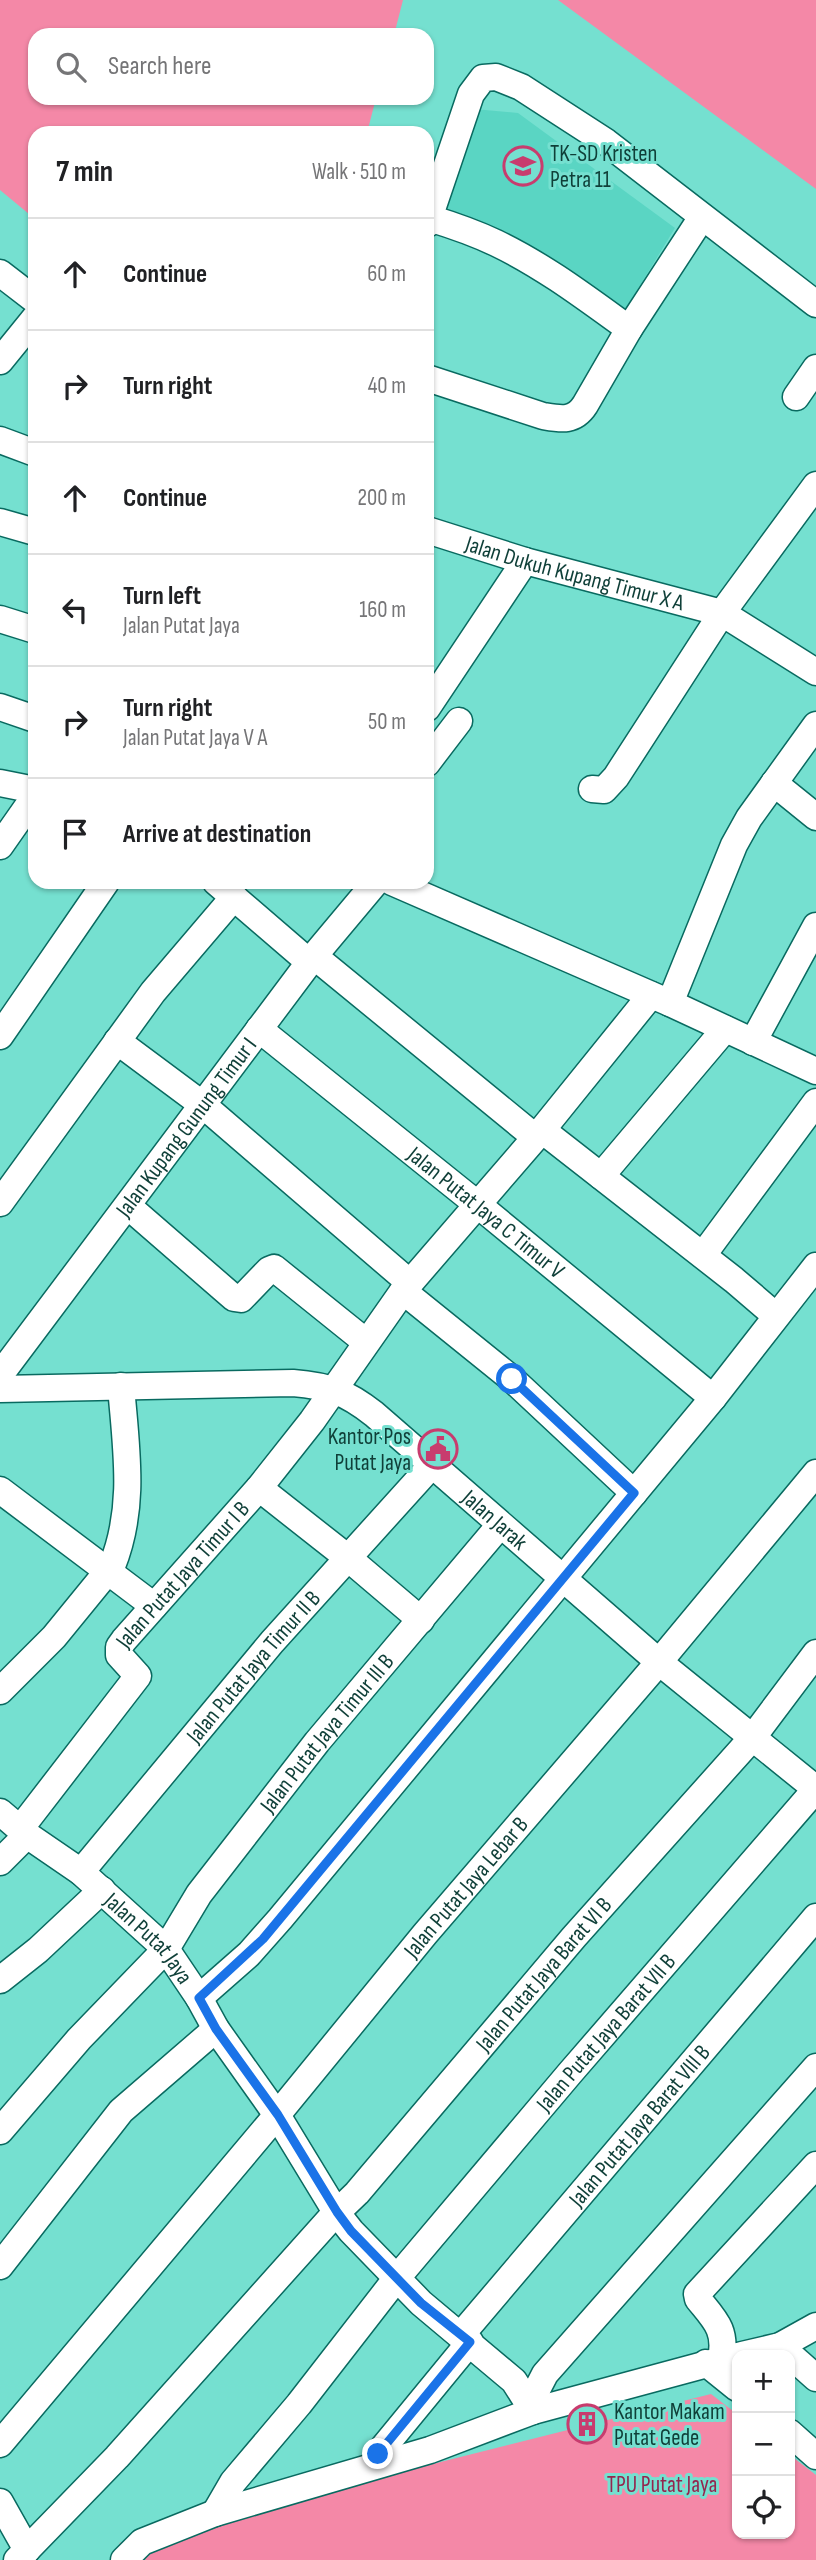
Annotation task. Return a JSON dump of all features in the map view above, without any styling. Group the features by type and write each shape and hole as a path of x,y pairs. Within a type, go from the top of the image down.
{"street":[{"path":"434,203 471,94 480,80 490,76 521,87 606,142 816,304"},
{"path":"434,380 543,416 576,416 702,217"},
{"path":"434,223 495,242 532,262 629,329"},
{"path":"0,273 28,295"},
{"path":"0,361 28,327"},
{"path":"796,397 816,368"},
{"path":"0,440 28,450"},
{"path":"592,789 604,790 616,777 722,613 815,490"},
{"path":"0,522 28,531"},
{"name":"Jalan Dukuh Kupang Timur X A","path":"434,532 525,561 722,613 816,672"},
{"path":"438,671 525,561"},
{"path":"0,619 28,628"},
{"path":"0,707 28,717"},
{"path":"434,754 459,721"},
{"name":"Jalan Putat Jaya Timur I B","path":"15,1825 138,1676 120,1657 119,1649 259,1488 312,1422 406,1287 539,1133 661,999 734,845 816,725"},
{"path":"0,783 28,789"},
{"path":"774,783 816,817"},
{"path":"0,846 28,806"},
{"path":"0,1036 101,889"},
{"path":"0,1203 225,889 311,959 703,1255 776,1316"},
{"name":"Jalan Kupang Gunung Timur I","path":"0,1375 311,959 370,889"},
{"path":"408,889 661,999 816,1071"},
{"path":"753,1042 816,926"},
{"path":"601,1176 725,1029"},
{"name":"Jalan Putat Jaya C Timur V","path":"259,1030 477,1204 713,1398"},
{"path":"117,1041 202,1105 512,1379 634,1493"},
{"path":"703,1255 816,1102"},
{"path":"128,1206 234,1298 241,1300 274,1268 366,1342"},
{"path":"199,1998 263,1939 713,1398 816,1266"},
{"name":"Jalan Jarak","path":"0,1388 293,1383 334,1389 350,1396 659,1662 816,1789"},
{"path":"0,1691 54,1637 107,1572 121,1542 127,1511 121,1386"},
{"name":"Jalan Putat Jaya Timur II B","path":"81,1872 272,1642 431,1466"},
{"name":"Jalan Putat Jaya Lebar B","path":"0,2444 278,2115 425,1934 659,1662 816,1473"},
{"path":"259,1488 421,1620"},
{"path":"0,1490 154,1606"},
{"name":"Jalan Putat Jaya Timur III B","path":"0,2131 79,2039 166,1949 200,1894 302,1761 500,1525"},
{"name":"Jalan Putat Jaya Barat VI B","path":"22,2555 117,2458 357,2193 574,1937 753,1737 816,1653"},
{"name":"Jalan Putat Jaya Barat VII B","path":"215,2514 233,2482 396,2279 816,1789"},
{"path":"0,1862 15,1825"},
{"name":"Jalan Putat Jaya","path":"15,1825 81,1872 166,1949 216,2029 278,2115 337,2212 421,2303 514,2381 531,2408"},
{"path":"0,1980 38,1950 102,1890"},
{"name":"Jalan Putat Jaya Barat VIII B","path":"373,2466 378,2454 466,2339 816,1917"},
{"path":"0,2266 121,2111 216,2029"},
{"path":"531,2408 545,2374 816,2067"},
{"path":"727,2358 722,2348 720,2327 697,2294 816,2165"},
{"path":"124,2560 142,2542 215,2514 430,2449 531,2408 780,2346 816,2326"},
{"path":"780,2346 816,2378"},
{"path":"795,2438 816,2456"},
{"path":"0,2502 22,2555"}],"shaded area":[{"name":"TK-SD Kristen Petra 11","path":"474,109 518,113 675,228 622,315 438,218"}],"green space":[{"path":"0,0 403,0 396,28 28,28 28,105 374,105 369,126 28,126 28,213 0,190"},
{"path":"558,0 816,0 816,189"},
{"name":"TPU Putat Jaya","path":"711,2394 732,2410 732,2539 795,2539 795,2459 816,2475 816,2560 146,2560 119,2543"}],"place":[{"name":"TK-SD Kristen Petra 11","path":"523,166"},
{"name":"Kantor Pos Putat Jaya","path":"438,1449"},
{"name":"Kantor Makam Putat Gede","path":"587,2424"}],"route":[{"path":"378,2454 470,2342 421,2303 351,2231 278,2115 216,2029 199,1998 263,1939 634,1493 512,1379"}]}
